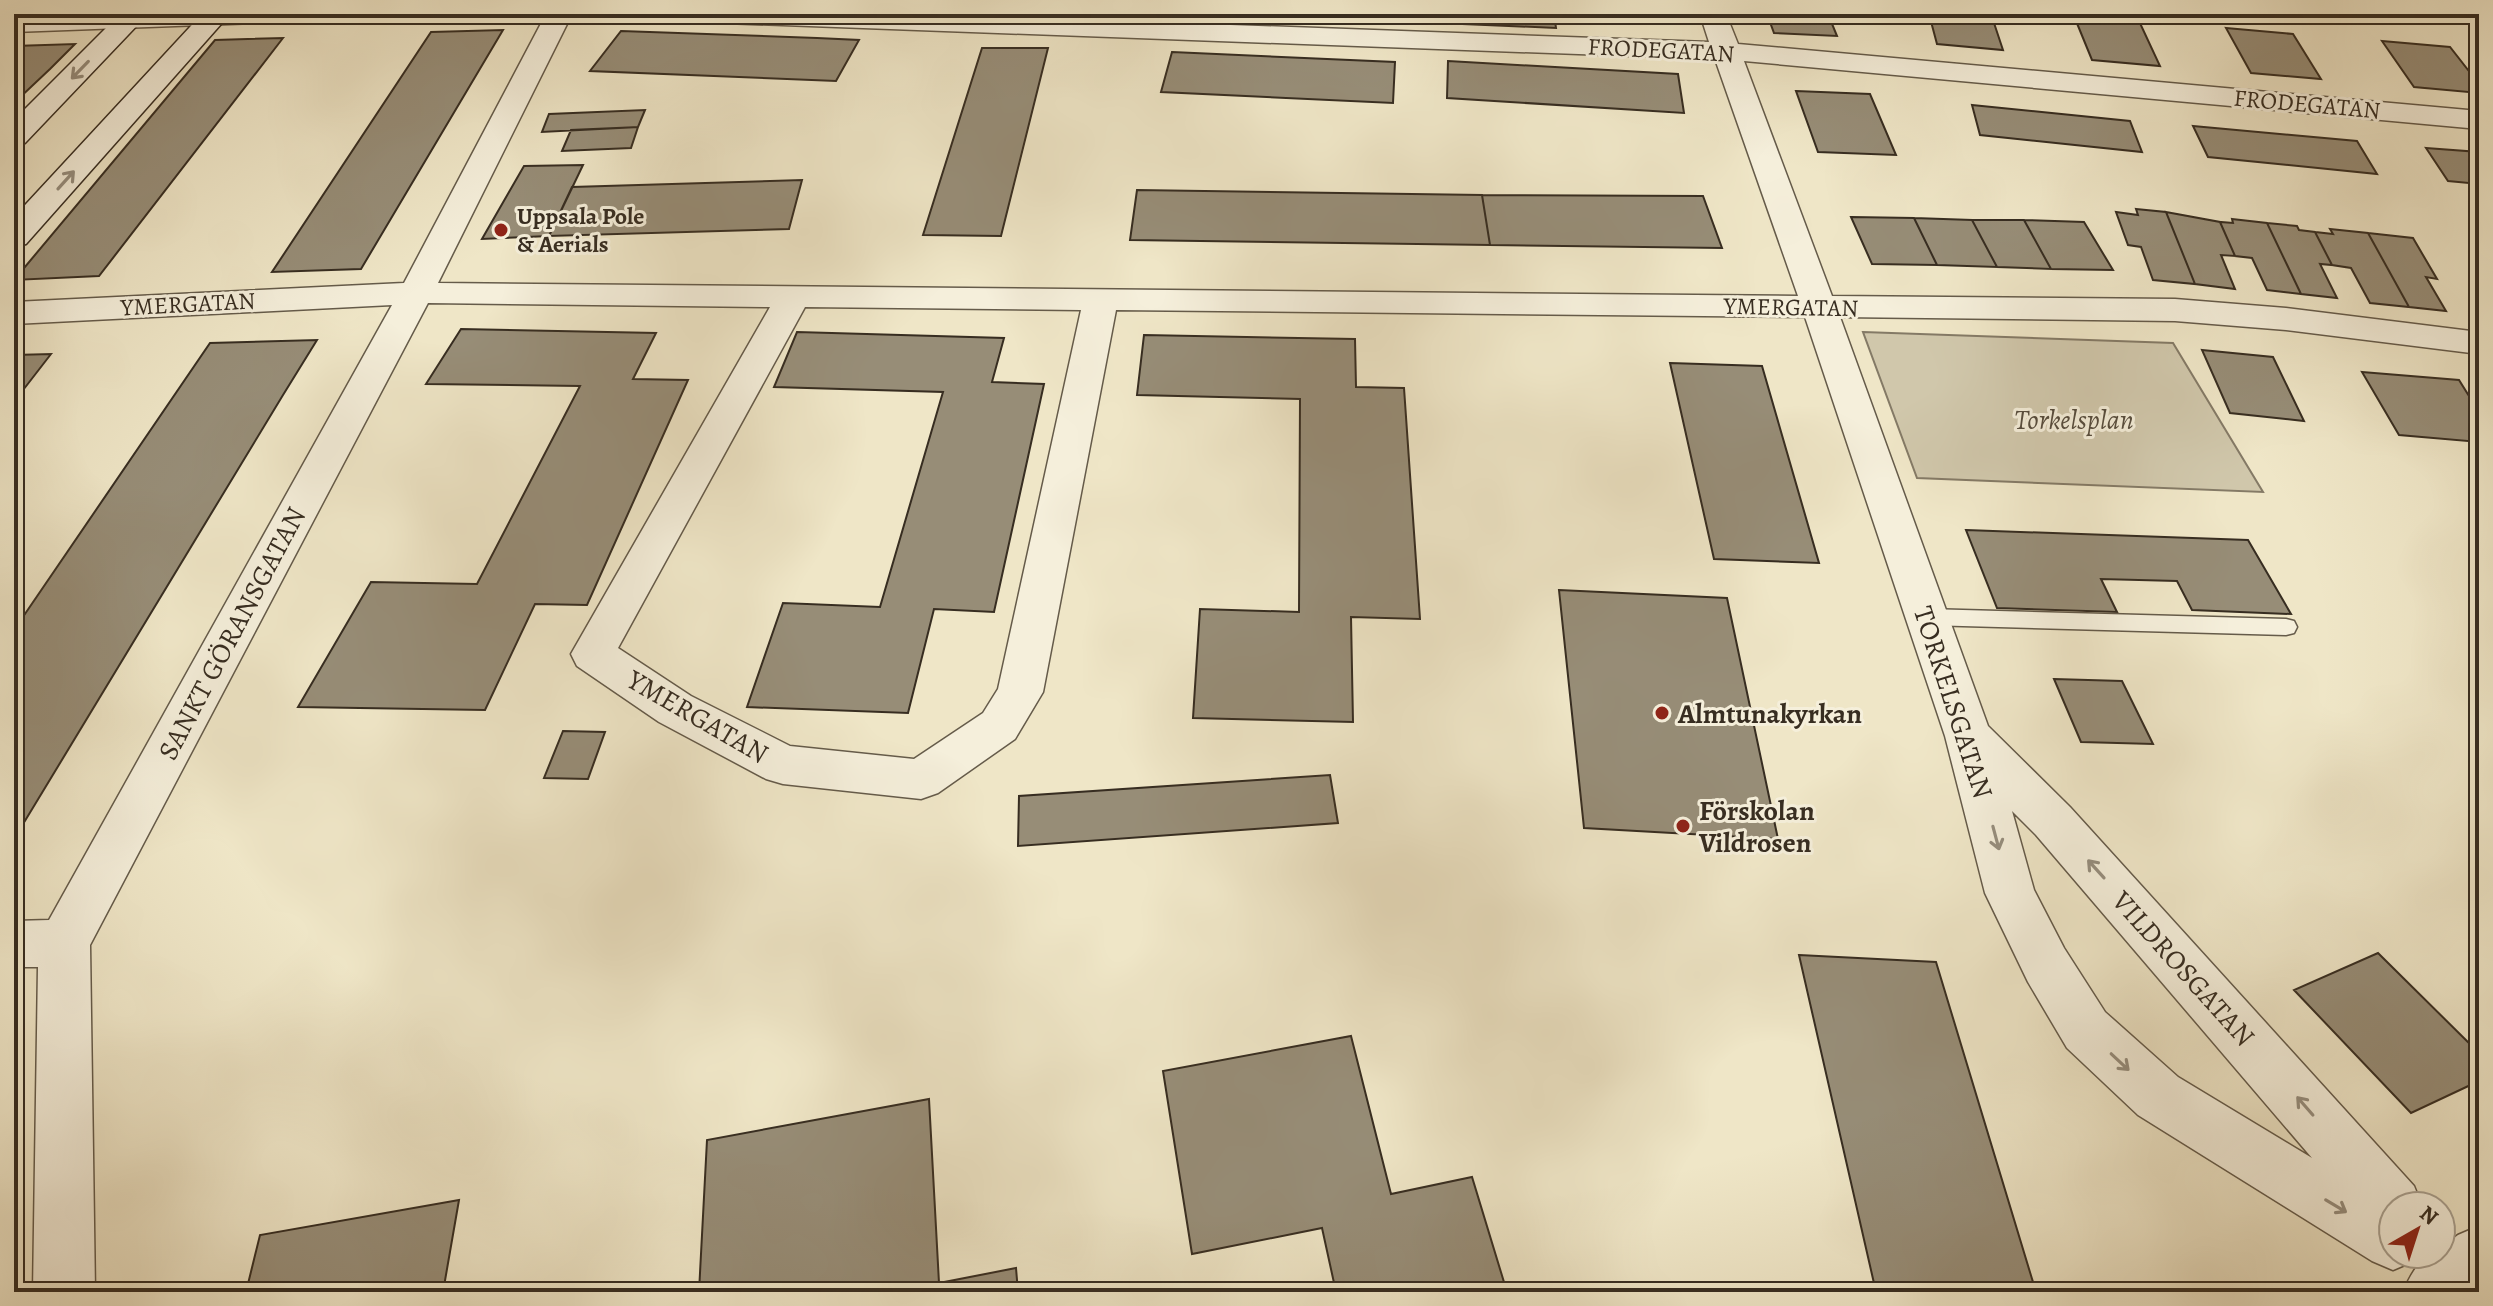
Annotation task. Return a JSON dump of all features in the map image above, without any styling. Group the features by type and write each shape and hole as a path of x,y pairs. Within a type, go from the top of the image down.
{"street":[{"path":"14,237 217,14"},
{"path":"14,24 132,17 286,14"},
{"name":"SANKT GÖRANSGATAN","path":"64,1292 64,943 416,293 559,14"},
{"name":"FRODEGATAN","path":"697,14 1725,51 2479,120"},
{"name":"TORKELSGATAN","path":"1713,14 1968,736 2010,893 2046,965 2086,1030 2158,1096 2377,1230"},
{"path":"14,137 132,17"},
{"name":"YMERGATAN","path":"14,313 416,293 2175,310 2286,319 2479,343"},
{"name":"YMERGATAN","path":"794,295 593,654 675,709 783,765 921,779 999,726 1020,692 1101,298"},
{"name":"VILDROSGATAN","path":"1968,736 2053,821 2378,1190"},
{"path":"14,944 64,943"}],"lane":[{"path":"1927,617 2286,627"}],"green space":[{"name":"Torkelsplan","path":"1863,332 2173,343 2263,492 1917,478"}],"building":[{"path":"1462,14 1554,14 1556,28 1463,24"},
{"path":"1767,14 1828,14 1837,36 1774,33"},
{"path":"1929,14 1991,14 2003,50 1937,44"},
{"path":"2074,16 2139,21 2160,66 2092,60"},
{"path":"2226,28 2293,34 2321,79 2251,73"},
{"path":"503,30 361,269 272,272 431,32"},
{"path":"621,31 859,40 836,81 590,71"},
{"path":"283,38 99,276 14,280 215,40"},
{"path":"2382,41 2450,47 2479,84 2479,93 2414,87"},
{"path":"75,44 50,69 14,103 14,46"},
{"path":"982,48 1048,48 1001,236 923,235"},
{"path":"1172,52 1395,62 1393,103 1161,92"},
{"path":"1448,61 1678,74 1684,113 1447,98"},
{"path":"1796,91 1870,94 1896,155 1818,152"},
{"path":"1972,105 2130,121 2142,152 1980,135"},
{"path":"645,110 638,127 542,132 549,114"},
{"path":"2193,126 2357,141 2377,174 2208,157"},
{"path":"638,127 631,148 562,151 571,130"},
{"path":"2426,148 2479,152 2479,184 2448,181"},
{"path":"583,165 549,236 482,239 524,166"},
{"path":"802,180 789,229 549,236 572,187"},
{"path":"1137,190 1482,195 1490,245 1130,240"},
{"path":"1482,195 1703,196 1722,248 1490,245"},
{"path":"2136,209 2166,212 2195,284 2153,280 2141,247 2128,245 2116,212 2138,215"},
{"path":"2166,212 2220,222 2235,256 2221,255 2235,289 2195,284"},
{"path":"1851,217 1914,218 1937,265 1872,264"},
{"path":"1914,218 1972,220 1997,267 1937,265"},
{"path":"2232,219 2267,223 2301,294 2267,290 2252,258 2235,256 2220,222 2233,223"},
{"path":"1972,220 2024,220 2051,269 1997,267"},
{"path":"2024,220 2084,222 2113,270 2051,269"},
{"path":"2267,223 2297,226 2299,230 2315,232 2332,265 2320,264 2337,298 2301,294"},
{"path":"2330,229 2368,233 2409,307 2370,303 2351,268 2332,265 2315,232 2333,234"},
{"path":"2368,233 2413,238 2437,279 2426,277 2446,311 2409,307"},
{"path":"461,329 656,333 633,379 688,380 587,605 535,604 485,710 298,707 371,582 477,584 580,386 426,384"},
{"path":"797,332 1004,338 992,382 1044,384 994,612 934,609 908,713 747,707 783,603 880,607 943,392 774,387"},
{"path":"1144,335 1355,339 1356,387 1404,388 1420,619 1351,617 1353,722 1193,718 1200,609 1299,612 1300,399 1137,395"},
{"path":"317,340 14,839 14,630 210,343"},
{"path":"2202,350 2273,357 2304,421 2230,413"},
{"path":"51,354 20,394 14,402 14,355"},
{"path":"1670,363 1762,366 1819,563 1714,559"},
{"path":"2362,372 2459,380 2479,412 2479,442 2399,435"},
{"path":"1966,530 2248,540 2291,614 2192,610 2177,581 2101,579 2117,612 1997,608"},
{"name":"Almtunakyrkan","path":"1559,590 1727,598 1778,839 1584,828"},
{"path":"2054,679 2122,681 2153,744 2081,742"},
{"path":"563,731 605,732 588,779 544,778"},
{"path":"1330,775 1338,823 1018,846 1019,796"},
{"path":"2378,953 2479,1053 2479,1081 2411,1113 2294,990"},
{"path":"1799,955 1936,962 2036,1292 1876,1292"},
{"path":"1351,1036 1391,1194 1472,1177 1507,1292 1336,1292 1322,1228 1192,1254 1163,1071"},
{"path":"929,1099 939,1283 1016,1268 1018,1292 699,1292 707,1140"},
{"path":"459,1200 443,1292 246,1292 260,1235"}],"place":[{"name":"Uppsala Pole & Aerials","path":"501,230"},
{"name":"Almtunakyrkan","path":"1662,713"},
{"name":"Förskolan Vildrosen","path":"1683,826"}]}
